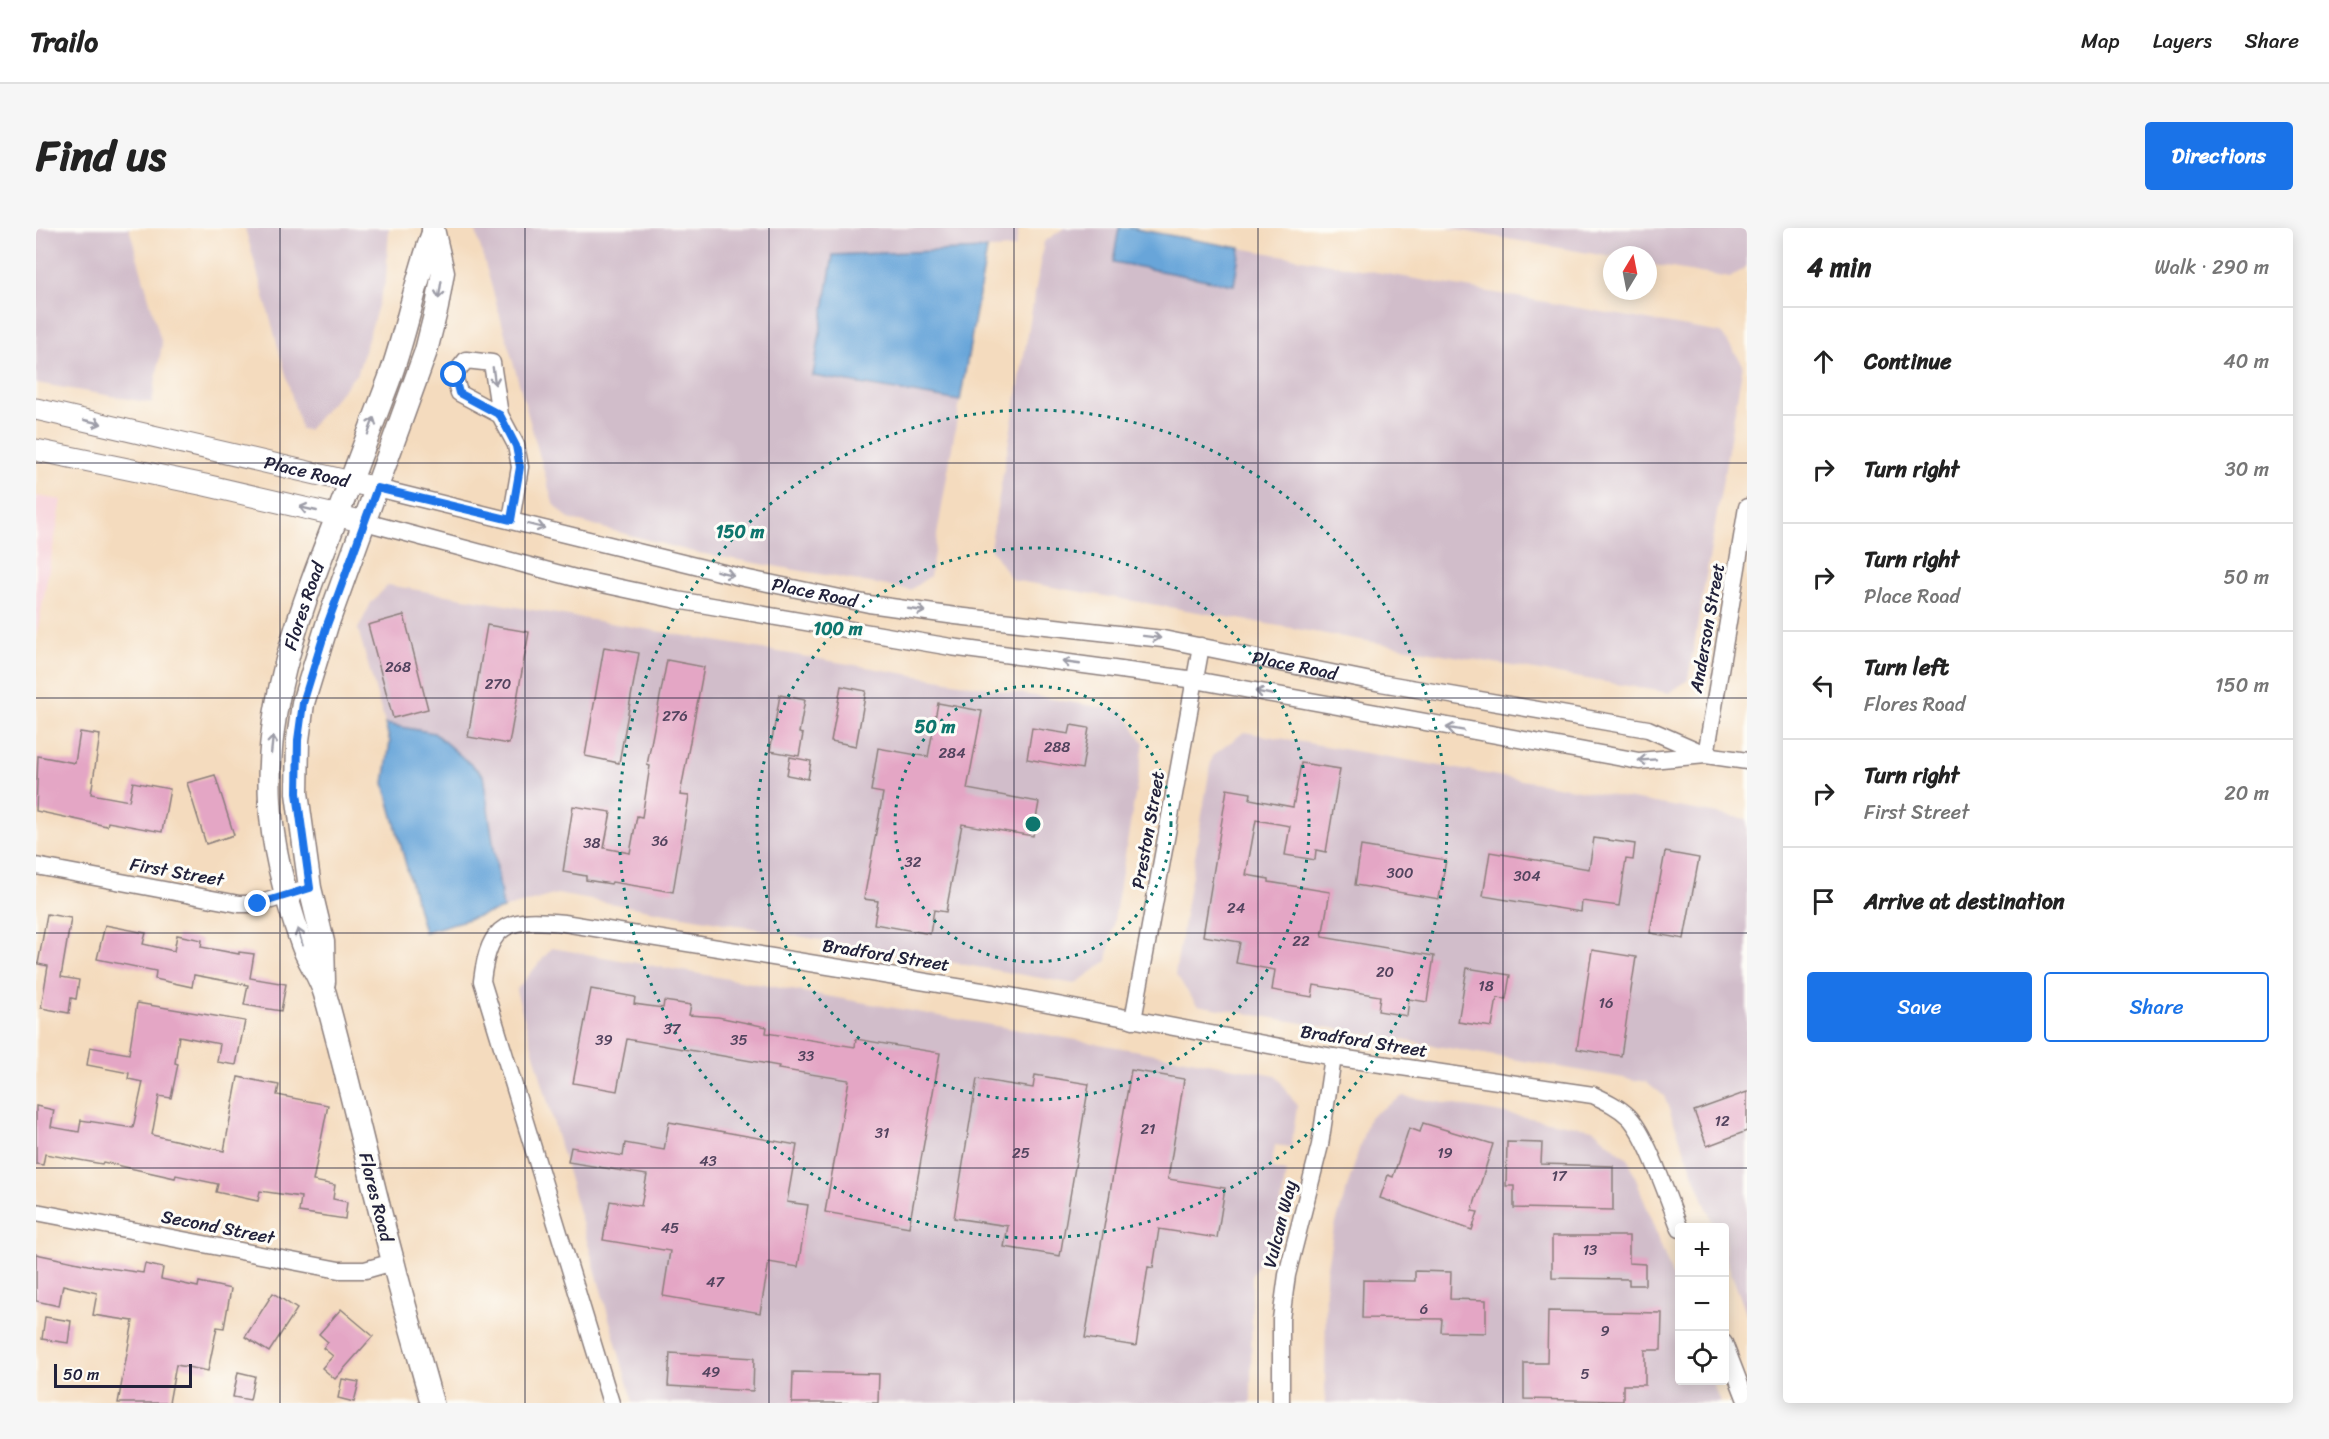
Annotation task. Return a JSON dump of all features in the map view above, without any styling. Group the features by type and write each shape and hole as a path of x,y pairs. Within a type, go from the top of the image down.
{"main road":[{"name":"Flores Road","path":"432,1403 393,1262 324,990 303,946 287,895 275,846 270,801 270,761 275,714 295,633 316,568 351,482 404,336 419,271 433,231"},
{"name":"Flores Road","path":"324,990 323,942 310,888 297,793 298,740 303,703 327,625 419,372 437,307 443,272 433,231"}],"street":[{"name":"Place Road","path":"36,409 377,488 744,578 869,604 1163,639 1381,683 1648,729 1706,754 1747,761"},
{"path":"500,415 516,446 520,467 511,520"},
{"name":"Place Road","path":"36,450 337,515 579,579 687,602 951,647 1195,680 1639,761 1706,754"},
{"name":"Anderson Street","path":"1706,754 1747,507"},
{"name":"Preston Street","path":"1133,1020 1201,646"},
{"name":"First Street","path":"36,866 239,904 258,904 310,888"},
{"name":"Bradford Street","path":"611,1403 482,981 485,957 493,938 506,926 528,920 564,923 994,993 1333,1057 1593,1095 1615,1105 1631,1118 1643,1140 1678,1223"},
{"name":"Vulcan Way","path":"1281,1403 1281,1319 1287,1275 1320,1145 1333,1057"},
{"name":"Second Street","path":"36,1212 339,1270 364,1270 393,1262"},
{"path":"1729,1354 1747,1403"}],"shaded area":[{"path":"36,228 129,228 162,344 152,403 36,383"},
{"path":"245,228 389,228 386,279 358,372 308,430 301,429"},
{"path":"475,228 1019,228 1015,248 834,255 813,376 960,401 930,576 910,590 693,552 569,519 553,503"},
{"path":"1064,228 1119,228 1113,262 1234,284 1240,248 1721,333 1743,364 1688,680 1669,693 1012,580 990,548 1044,242"},
{"path":"1445,228 1747,228 1747,266 1730,278 1657,266 1657,246 1603,246 1603,255"},
{"path":"36,496 62,500 36,638"},
{"path":"388,585 1123,711 1144,743 1107,961 1075,984 557,894 503,909 483,775 434,733 385,724 358,629 371,603"},
{"path":"1244,732 1747,819 1747,1316 1729,1267 1729,1223 1712,1223 1664,1096 1647,1082 1197,1005 1175,974 1212,756"},
{"path":"552,948 1276,1075 1297,1106 1291,1147 1275,1145 1271,1169 1286,1172 1277,1232 1252,1275 1251,1403 633,1403 516,990"},
{"path":"1403,1096 1593,1129 1629,1160 1675,1283 1675,1385 1713,1385 1720,1403 1325,1403 1326,1272 1333,1233 1369,1117"}],"water":[{"path":"1119,228 1240,248 1234,285 1113,262"},
{"path":"987,249 960,401 813,376 833,255"},
{"path":"385,724 434,733 483,775 503,909 424,932 384,783 390,742"}],"building":[{"path":"404,615 428,709 393,718 368,625"},
{"path":"487,625 529,632 509,744 468,737"},
{"path":"604,647 639,653 619,763 585,756"},
{"path":"667,660 704,667 680,795 689,796 673,892 586,880 586,876 563,872 573,806 611,812 604,848 630,853 637,816 642,817 650,766 647,765"},
{"path":"841,686 866,691 856,746 831,741"},
{"path":"780,695 805,700 799,733 803,734 799,756 770,751"},
{"path":"938,703 982,711 967,789 1039,802 1033,836 962,824 946,912 934,910 930,934 874,924 878,901 864,899 883,793 871,791 878,748 928,757"},
{"path":"1071,725 1089,728 1082,769 1027,759 1032,728 1069,734"},
{"path":"80,732 100,735 91,794 129,801 133,782 170,789 162,832 108,822 107,826 36,811 38,756 75,763"},
{"path":"790,757 811,761 808,779 787,775"},
{"path":"1301,763 1340,769 1326,852 1316,850 1315,860 1285,855 1290,826 1256,820 1246,875 1269,879 1269,882 1330,892 1322,937 1434,956 1427,1002 1409,999 1407,1016 1378,1011 1380,996 1314,985 1312,997 1272,990 1275,970 1236,963 1240,942 1203,936 1227,789 1251,793 1250,799 1293,807"},
{"path":"215,775 234,835 206,844 187,783"},
{"path":"1594,838 1635,844 1633,860 1626,859 1619,906 1582,901 1581,912 1483,896 1490,852 1589,869"},
{"path":"1361,846 1446,860 1439,899 1355,885"},
{"path":"1665,852 1699,858 1684,939 1650,933"},
{"path":"47,914 71,918 61,977 79,980 76,999 71,998 69,1013 41,1008 48,966 38,964"},
{"path":"105,925 146,933 143,944 174,951 177,935 202,940 201,947 239,954 239,952 254,954 250,978 286,984 281,1011 244,1005 248,985 194,975 192,987 155,979 156,971 97,959"},
{"path":"1592,950 1636,957 1621,1056 1577,1049"},
{"path":"1467,968 1510,975 1506,999 1497,998 1492,1027 1458,1022"},
{"path":"591,989 635,997 634,1004 663,1008 664,1001 691,1005 689,1015 718,1017 767,1027 766,1033 855,1047 856,1039 940,1053 909,1227 825,1212 849,1080 778,1069 779,1066 627,1039 617,1091 573,1083"},
{"path":"137,1003 245,1021 236,1065 217,1062 220,1044 179,1036 175,1063 178,1064 171,1098 159,1096 152,1135 224,1151 238,1077 279,1085 277,1095 328,1105 313,1181 335,1185 333,1199 347,1202 345,1219 299,1212 301,1197 260,1191 258,1201 216,1192 218,1184 176,1175 175,1178 103,1162 102,1164 45,1154 43,1165 36,1164 36,1106 54,1110 51,1127 79,1132 81,1120 133,1128 143,1082 128,1079 129,1073 87,1065 90,1047 129,1054"},
{"path":"1131,1070 1184,1079 1168,1179 1225,1188 1217,1238 1159,1229 1153,1268 1148,1267 1136,1346 1085,1338"},
{"path":"1035,1075 1089,1084 1060,1256 1004,1247 1008,1226 954,1218 977,1079 1033,1088"},
{"path":"1747,1092 1747,1131 1707,1146 1694,1111"},
{"path":"669,1122 797,1145 787,1202 808,1205 798,1267 769,1262 760,1313 663,1296 670,1251 603,1240 610,1201 641,1206 647,1175 568,1162 571,1147 623,1156 625,1143 664,1150"},
{"path":"1423,1123 1493,1144 1472,1211 1478,1212 1472,1230 1380,1198 1388,1175 1393,1177 1409,1128 1420,1132"},
{"path":"1507,1142 1542,1143 1541,1164 1613,1166 1613,1210 1514,1208 1514,1186 1506,1186"},
{"path":"1552,1236 1629,1236 1629,1263 1645,1264 1645,1285 1629,1285 1629,1279 1552,1278"},
{"path":"36,1254 143,1273 145,1264 163,1268 161,1279 198,1287 199,1282 231,1289 224,1328 217,1327 208,1371 176,1365 169,1403 118,1403 133,1321 93,1315 97,1293 63,1285 59,1306 36,1301"},
{"path":"1415,1271 1451,1272 1450,1299 1486,1300 1486,1333 1441,1332 1442,1319 1362,1318 1363,1280 1415,1281"},
{"path":"273,1293 297,1309 269,1352 245,1337"},
{"path":"341,1309 373,1336 335,1379 322,1368 333,1356 323,1348 328,1342 319,1334"},
{"path":"1548,1311 1662,1313 1661,1350 1645,1350 1645,1385 1623,1385 1623,1401 1524,1399 1524,1363 1547,1363"},
{"path":"45,1317 71,1321 68,1343 42,1339"},
{"path":"670,1353 754,1358 753,1391 668,1386"},
{"path":"238,1372 255,1376 250,1400 233,1397"},
{"path":"793,1372 879,1374 878,1403 792,1403"},
{"path":"342,1379 359,1382 354,1402 338,1398"}],"route":[{"path":"258,904 310,888 297,793 298,740 303,703 327,625 377,488 511,520 520,467 516,446 500,415 459,393 454,375"}]}
